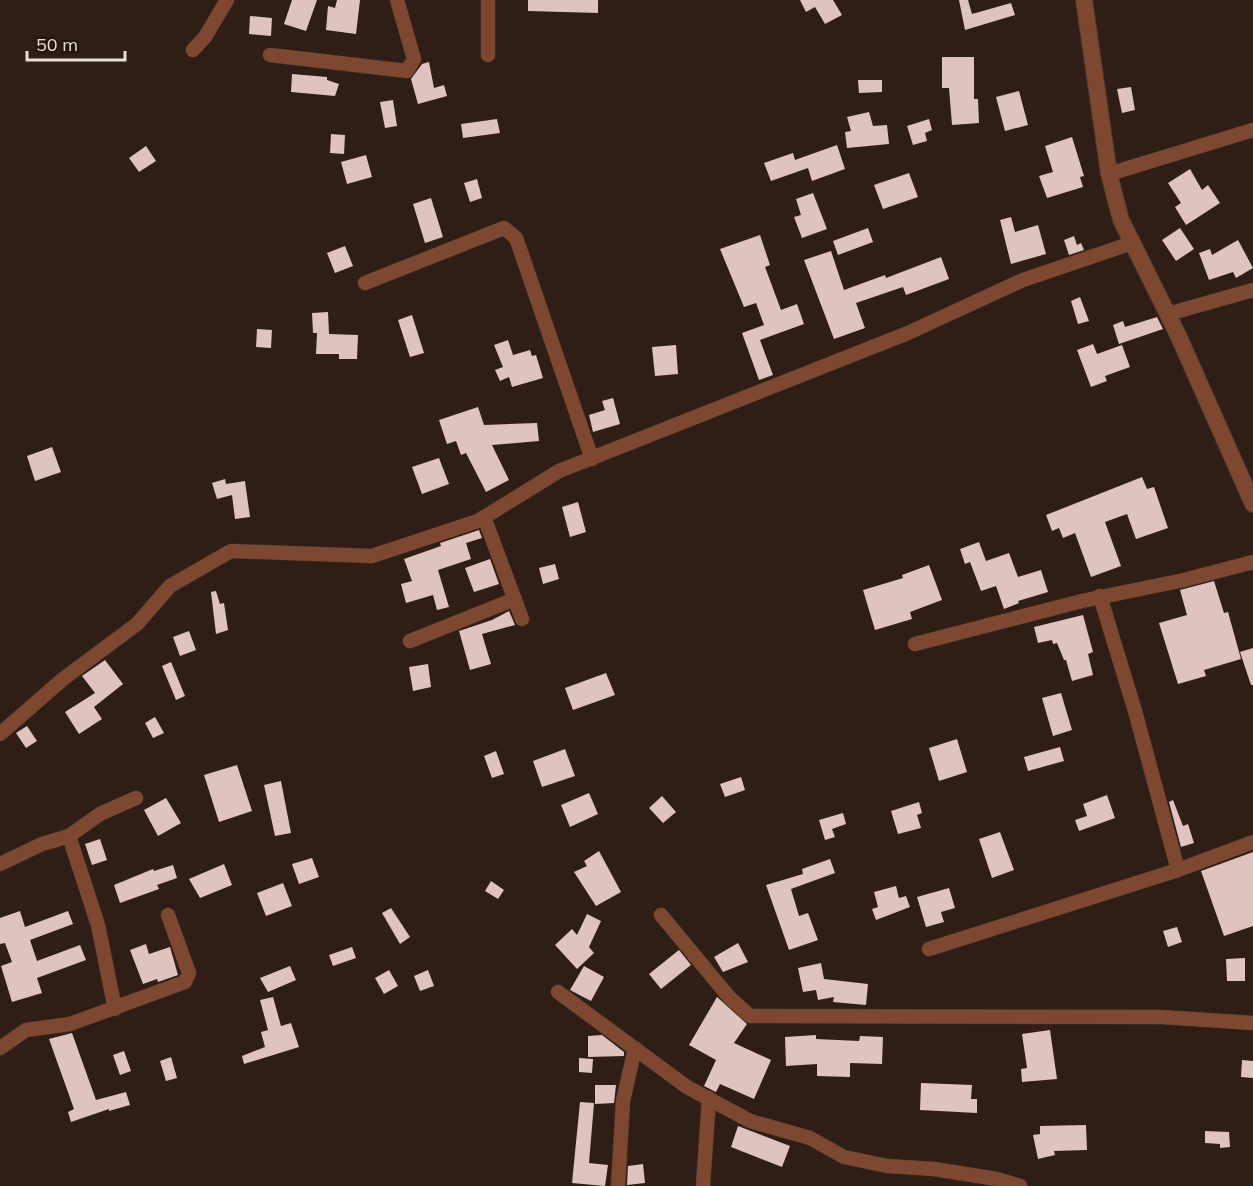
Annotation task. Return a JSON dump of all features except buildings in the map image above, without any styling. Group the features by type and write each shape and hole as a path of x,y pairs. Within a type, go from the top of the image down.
{"street":[{"path":"193,50 205,37 226,0"},
{"path":"270,55 407,71 414,59 397,0"},
{"path":"488,0 488,56"},
{"path":"1084,0 1109,174 1121,220 1168,314 1253,504"},
{"path":"1109,174 1253,130"},
{"path":"365,283 504,228 516,238 592,459"},
{"path":"0,734 63,679 137,624 170,586 231,550 372,556 484,517 559,471 908,333 1023,280 1132,243"},
{"path":"1168,314 1253,290"},
{"path":"484,517 522,619"},
{"path":"915,644 1100,596 1184,580 1253,562"},
{"path":"1100,596 1136,711 1178,870"},
{"path":"410,641 515,599"},
{"path":"0,864 42,844 69,836 100,814 136,798"},
{"path":"69,836 98,926 115,1009"},
{"path":"929,949 986,929 1178,870 1253,842"},
{"path":"0,1048 26,1030 70,1024 179,985 187,979 187,967 168,915"},
{"path":"661,915 729,997 750,1016 1161,1017 1253,1023"},
{"path":"558,992 687,1087 750,1121 810,1138 844,1157 886,1166 934,1169 997,1179 1020,1186"},
{"path":"618,1186 623,1101 635,1048"},
{"path":"703,1186 709,1098"}]}
